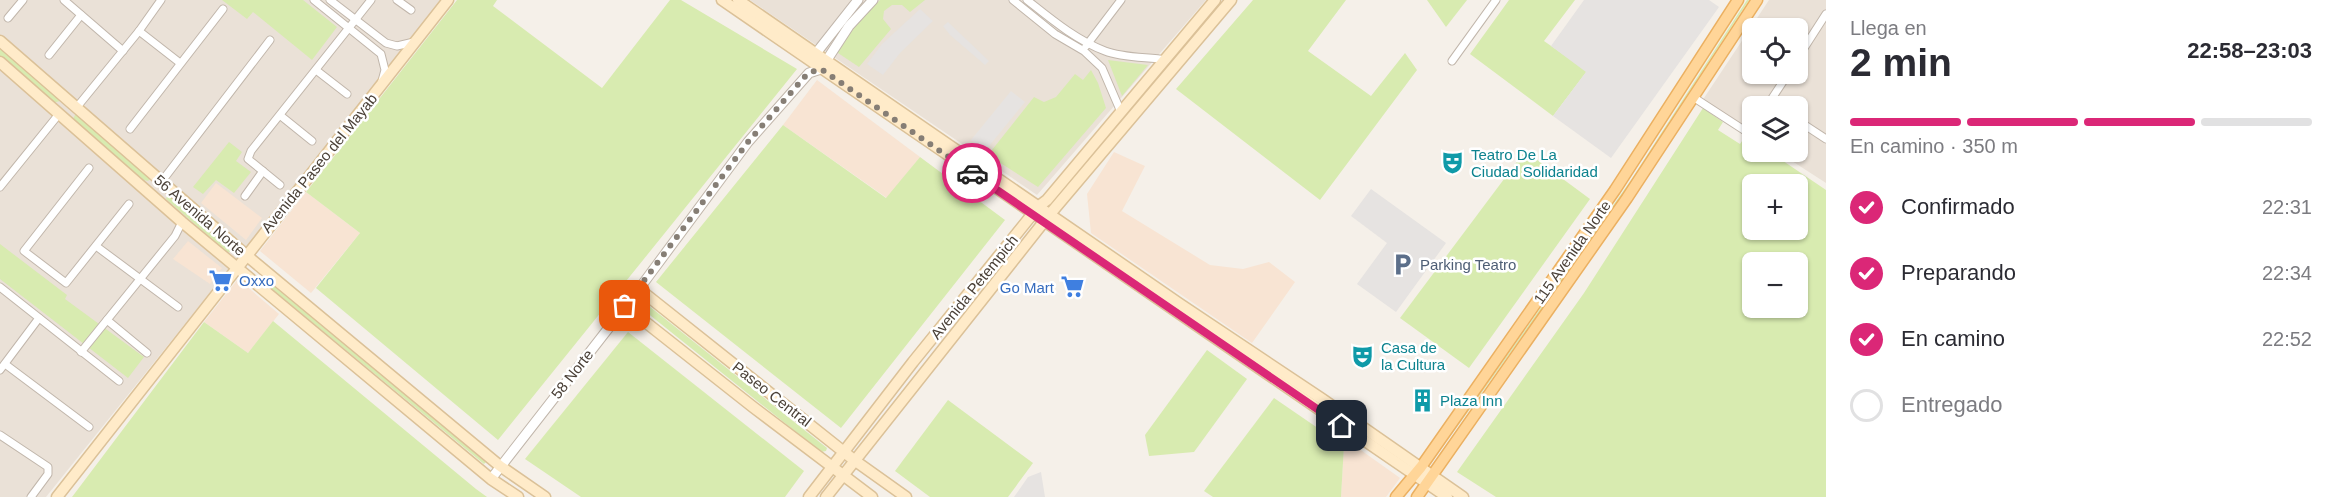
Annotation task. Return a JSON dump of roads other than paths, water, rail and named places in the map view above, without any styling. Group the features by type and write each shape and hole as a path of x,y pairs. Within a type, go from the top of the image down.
{"main road":[{"name":"Avenida Paseo del Mayab","path":"57,497 448,0"},
{"path":"722,0 811,63 824,65 1418,471 1447,497"},
{"path":"738,0 811,63"},
{"name":"Avenida Petempich","path":"809,497 913,362 1036,211 1215,0"},
{"name":"Avenida Petempich","path":"825,497 1046,218 1231,0"},
{"name":"115 Avenida Norte","path":"1396,497 1418,471 1615,190 1738,0"},
{"name":"115 Avenida Norte","path":"1417,497 1627,198 1756,0"},
{"name":"56 Avenida Norte","path":"0,41 246,255 500,465 545,497"},
{"name":"56 Avenida Norte","path":"0,62 182,222 491,478 518,497"},
{"path":"59,114 74,105"},
{"path":"151,194 162,181"},
{"name":"Paseo Central","path":"639,289 844,452 906,497"},
{"name":"Paseo Central","path":"625,306 872,497"},
{"path":"1429,480 1463,497"}],"street":[{"path":"8,18 23,0"},
{"path":"64,0 123,51"},
{"path":"74,105 123,51 159,3 148,0"},
{"path":"314,0 374,46 381,54 385,70 381,85"},
{"path":"330,0 380,39 397,46 414,42"},
{"path":"280,185 248,159 251,152 371,0"},
{"path":"397,0 411,10"},
{"path":"1013,0 1054,34 1084,51 1102,68 1121,112"},
{"path":"1027,0 1054,21 1107,52 1166,60"},
{"path":"1084,51 1121,0"},
{"path":"1452,61 1496,0"},
{"name":"58 Norte","path":"491,478 639,289 748,142 811,63 865,1"},
{"name":"58 Norte","path":"824,65 865,1"},
{"path":"130,129 223,9"},
{"path":"1808,42 1826,14"},
{"path":"49,55 81,15"},
{"path":"139,31 180,63"},
{"path":"374,46 380,39"},
{"path":"162,181 270,40"},
{"path":"811,63 824,65"},
{"path":"316,70 347,94"},
{"path":"1693,97 1742,129"},
{"path":"0,187 59,114"},
{"path":"281,116 312,141"},
{"path":"1808,127 1823,137 1826,126"},
{"path":"89,168 24,251 66,283 129,204"},
{"path":"245,196 263,171"},
{"path":"81,352 175,236 182,222"},
{"path":"96,246 178,307"},
{"path":"0,287 120,381"},
{"path":"0,370 39,318"},
{"path":"107,320 147,353"},
{"path":"5,363 89,427"},
{"path":"0,435 48,466 48,474 31,497"}],"place":[{"name":"Teatro De La Ciudad Solidaridad","path":"1453,163"},
{"name":"Parking Teatro","path":"1402,264"},
{"name":"Oxxo","path":"221,280"},
{"name":"Go Mart","path":"1072,287"},
{"name":"Casa de la Cultura","path":"1363,356"},
{"name":"Plaza Inn","path":"1422,400"}]}
